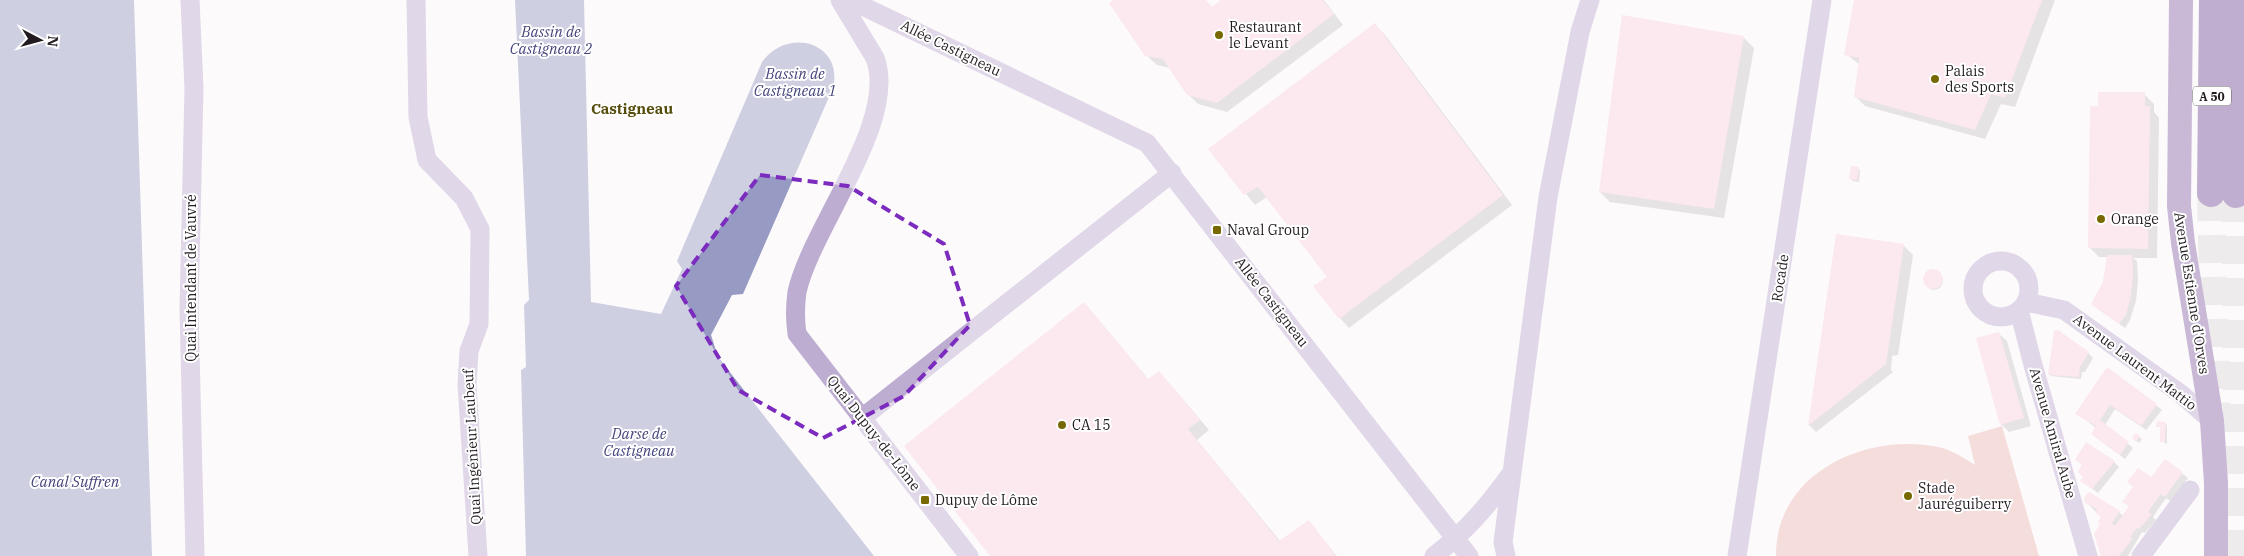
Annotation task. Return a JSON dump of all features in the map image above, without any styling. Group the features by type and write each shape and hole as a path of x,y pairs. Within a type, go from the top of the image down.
{"highway":[{"name":"A 50","path":"2213,0 2224,193 2238,0"}],"main road":[{"name":"Avenue Estienne d'Orves","path":"2181,0 2178,206 2182,243 2212,421 2216,482 2216,556"}],"street":[{"name":"Quai Intendant de Vauvré","path":"190,0 194,88 189,309 195,556"},
{"name":"Quai Ingénieur Laubeuf","path":"416,0 418,117 427,160 444,181 464,198 480,229 478,324 469,351 467,385 478,556"},
{"name":"Quai Dupuy-de-Lôme","path":"840,0 875,58 878,67 877,93 867,135 802,278 796,307 797,334 969,556"},
{"name":"Allée Castigneau","path":"850,0 1147,142 1469,556"},
{"path":"1506,556 1503,542 1548,197 1580,32 1590,0"},
{"name":"Rocade","path":"1737,556 1822,0"},
{"path":"862,418 1172,173"},
{"name":"Avenue Laurent Mattio","path":"2022,306 2064,310 2181,394 2212,421"},
{"name":"Avenue Amiral Aube","path":"2022,306 2033,365 2088,556"},
{"path":"1434,556 1456,539 1483,512 1512,472"},
{"path":"2141,556 2190,490"}],"highlighted area":[{"path":"760,175 848,186 944,244 970,325 904,396 823,438 738,390 676,286"}],"shaded area":[{"name":"Stade Jauréguiberry","path":"2002,426 2039,556 1776,556 1780,527 1791,502 1808,481 1830,465 1855,453 1882,446 1910,444 1943,448 1958,454 1975,465 1968,436"}],"water":[{"name":"Canal Suffren","path":"0,0 134,0 152,556 0,556"},
{"name":"Darse de Castigneau","path":"515,0 584,0 591,302 661,314 682,269 677,261 762,62 773,51 786,45 799,43 811,45 822,51 830,60 834,72 833,88 743,294 732,295 711,335 718,357 874,556 526,556 521,370 526,367 524,305 529,300"}],"building":[{"name":"Restaurant le Levant","path":"1113,0 1206,0 1212,7 1221,0 1323,0 1334,14 1217,103 1187,95 1163,59 1145,56 1109,3"},
{"name":"Palais des Sports","path":"1854,0 2042,0 2005,98 1991,94 1975,130 1854,97 1859,58 1844,55"},
{"path":"1622,15 1744,36 1714,209 1599,192"},
{"path":"1375,23 1503,195 1339,319 1313,286 1327,277 1258,187 1244,195 1208,149"},
{"path":"2098,92 2145,92 2145,106 2150,106 2148,249 2088,248 2090,106 2098,106"},
{"path":"1851,166 1859,167 1857,180 1849,179"},
{"path":"1836,234 1904,244 1886,364 1808,426"},
{"path":"2107,255 2132,255 2131,295 2126,315 2119,324 2091,304 2103,282"},
{"path":"1933,269 1940,272 1943,279 1940,286 1933,289 1926,286 1923,279 1926,272"},
{"name":"CA 15","path":"1084,302 1148,379 1159,371 1200,420 1188,429 1279,541 1309,520 1336,556 990,556 904,446"},
{"path":"2058,330 2089,352 2080,367 2079,377 2048,375 2054,331"},
{"path":"1999,332 2024,418 2000,425 1976,338"},
{"path":"2107,367 2157,404 2141,426 2110,405 2100,420 2129,442 2120,455 2091,434 2096,426 2075,414"},
{"path":"2157,421 2166,422 2165,442 2160,442 2160,427 2156,427"},
{"path":"2136,433 2140,436 2136,442 2132,438"},
{"path":"2086,442 2115,461 2092,489 2080,481 2083,477 2078,472 2082,464 2075,460"},
{"path":"2165,459 2183,472 2165,497 2161,494 2148,512 2152,514 2139,529 2137,528 2130,537 2133,538 2119,556 2101,556 2094,534 2100,524 2098,522 2101,517 2096,513 2097,509 2085,503 2084,498 2089,492 2120,511 2112,523 2115,526 2129,506 2122,502 2133,487 2127,482 2138,468 2151,477"}],"tunnel":[{"path":"2211,193 2216,406"},
{"path":"2236,194 2237,556"}],"place":[{"name":"Restaurant le Levant","path":"1219,35"},
{"name":"Palais des Sports","path":"1935,79"},
{"name":"Orange","path":"2101,219"},
{"name":"Naval Group","path":"1217,230"},
{"name":"CA 15","path":"1062,425"},
{"name":"Stade Jauréguiberry","path":"1908,496"},
{"name":"Dupuy de Lôme","path":"925,500"}],"district":[{"name":"Castigneau","path":"632,108"}],"water label":[{"name":"Bassin de Castigneau 2","path":"551,40"},
{"name":"Bassin de Castigneau 1","path":"795,82"}]}
